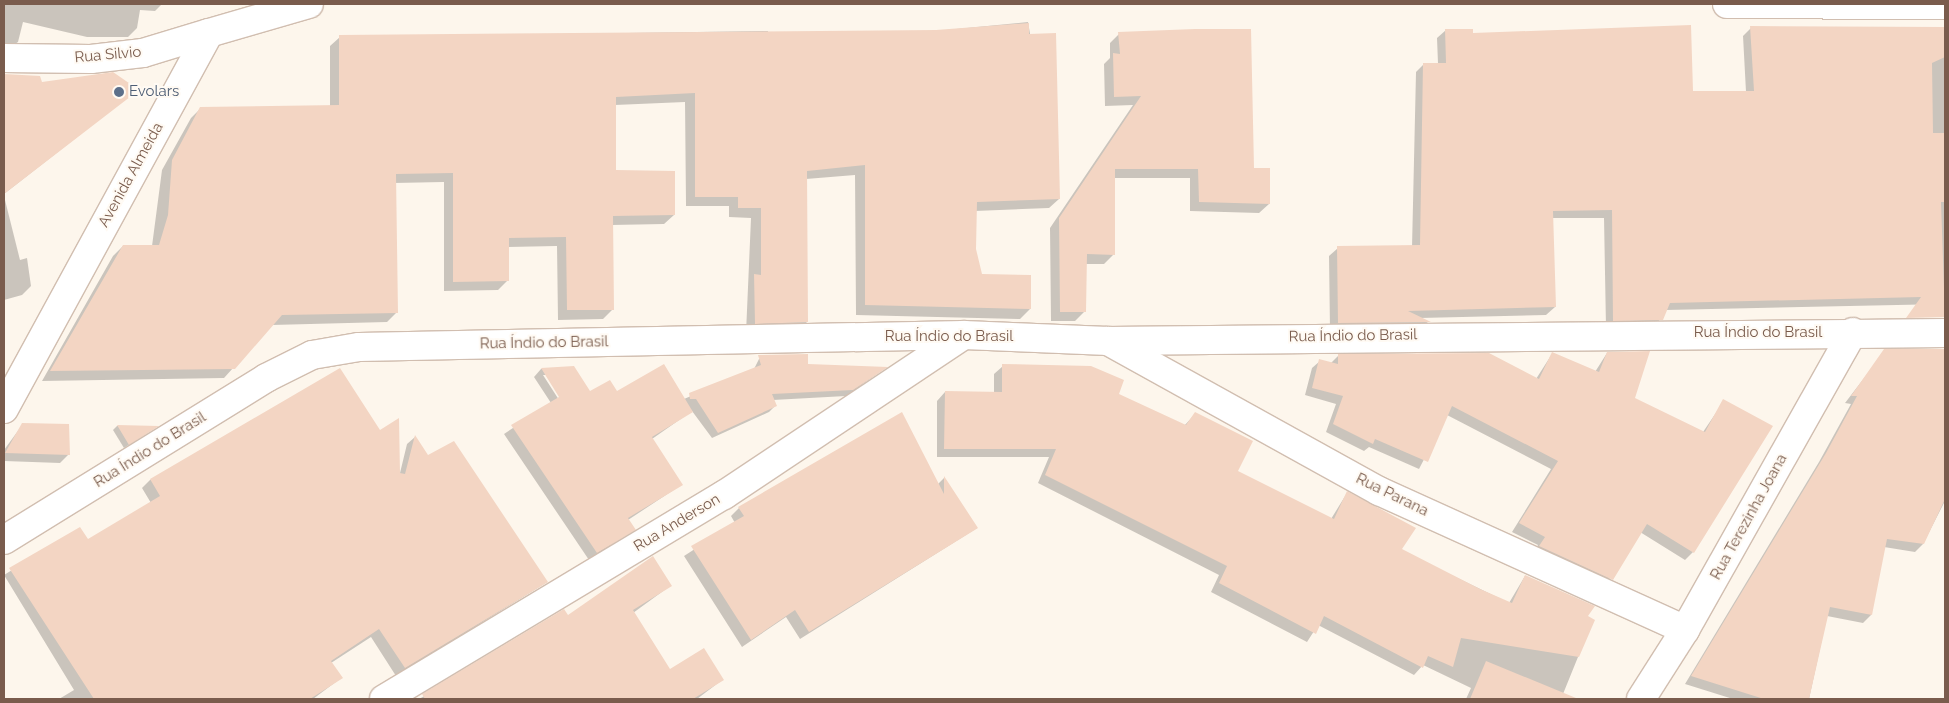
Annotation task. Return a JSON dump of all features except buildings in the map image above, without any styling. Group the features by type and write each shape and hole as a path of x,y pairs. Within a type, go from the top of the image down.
{"street":[{"path":"209,33 309,4"},
{"path":"1727,4 1945,5"},
{"name":"Rua Silvio","path":"4,58 91,58 143,53 209,33"},
{"name":"Avenida Almeida","path":"4,409 209,33"},
{"name":"Rua Índio do Brasil","path":"4,540 312,355 359,347 964,336 1108,341 1853,332 1945,333"},
{"name":"Rua Terezinha Joana","path":"1641,699 1685,630 1853,332"},
{"name":"Rua Anderson","path":"384,699 724,495 964,336"},
{"name":"Rua Parana","path":"1108,341 1379,491 1685,630"}],"place":[{"name":"Evolars","path":"119,92"}]}
